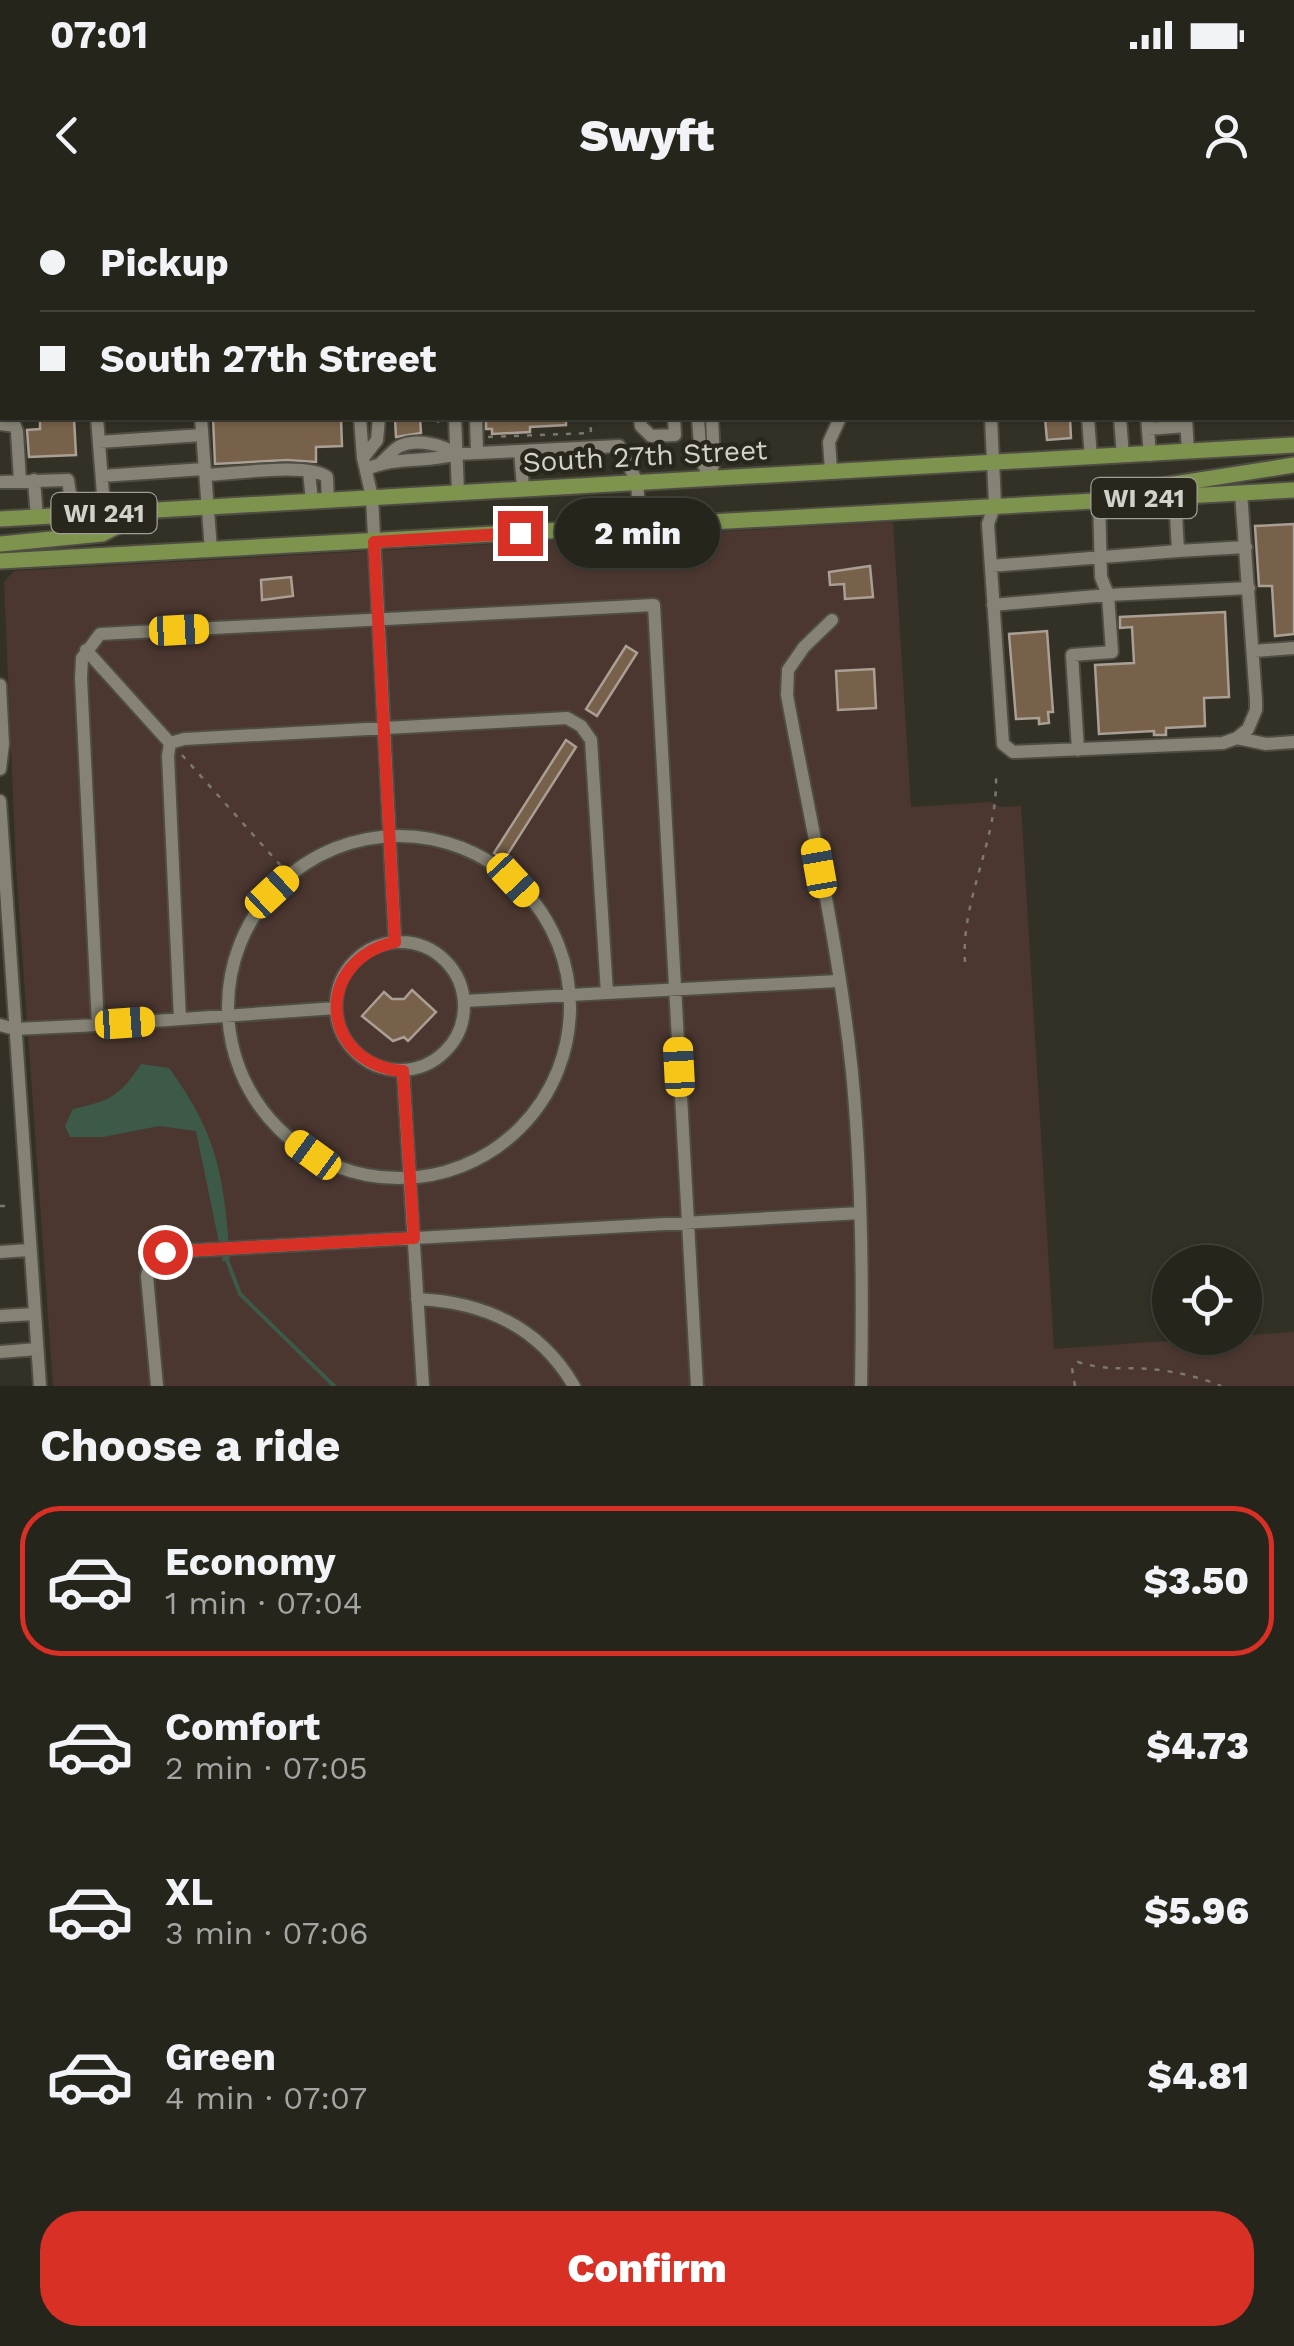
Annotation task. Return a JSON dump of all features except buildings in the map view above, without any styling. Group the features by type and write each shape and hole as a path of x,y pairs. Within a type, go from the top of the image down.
{"main road":[{"name":"South 27th Street","path":"0,519 1294,446"},
{"path":"1099,498 1294,465"},
{"name":"WI 241","path":"0,560 1294,490"},
{"path":"0,544 72,539 106,532 146,510"}],"street":[{"path":"97,420 106,532"},
{"path":"201,420 211,550"},
{"path":"360,420 372,497 395,942"},
{"path":"365,464 377,440 379,420"},
{"path":"454,420 458,492"},
{"path":"640,420 651,436 675,435 674,420"},
{"path":"698,420 701,460 710,477"},
{"path":"710,477 714,461 712,420"},
{"path":"831,470 830,442 839,420"},
{"path":"991,420 995,504 988,524 1003,744 1013,752 1204,745 1237,738 1266,744 1294,742"},
{"path":"1088,420 1091,458"},
{"path":"1120,420 1123,456"},
{"path":"1150,455 1147,424 1168,422 1186,422 1188,452"},
{"path":"0,424 14,426 18,432 37,517"},
{"path":"476,425 478,453"},
{"path":"99,442 202,435"},
{"path":"365,464 440,459 457,454 618,446 637,482 640,526"},
{"path":"520,451 522,488"},
{"path":"102,476 325,473 320,500"},
{"path":"0,482 68,480 73,515"},
{"path":"1237,738 1248,728 1256,710 1240,493"},
{"path":"1175,496 1178,550"},
{"path":"1078,750 1072,655 1112,652 1108,595 1101,577 1099,498"},
{"path":"991,566 1246,547"},
{"path":"994,605 1249,588"},
{"path":"98,1025 82,678 86,650 100,634 654,605 697,1386"},
{"path":"832,620 804,647 788,670 786,695 852,1072 860,1213 861,1386"},
{"path":"1253,651 1294,648"},
{"path":"86,650 170,744 180,1019"},
{"path":"0,685 0,769"},
{"path":"170,744 184,739 567,718 581,726 591,740 607,992"},
{"path":"0,801 40,1386"},
{"path":"423,837 456,845 486,860 536,904 553,934 570,995 568,1032 560,1064 546,1094 502,1144 474,1161 442,1172 410,1178 376,1177 343,1169 313,1155 285,1135 262,1110 233,1049 228,1016 230,982 252,919 290,876 325,852 356,841 423,837"},
{"path":"395,942 434,951 449,964 460,982 464,1001 458,1034 448,1049 436,1060 403,1071 370,1064 357,1054 339,1025 336,1008 338,989 346,971 376,946 395,942"},
{"path":"464,1001 838,981"},
{"path":"0,1025 15,1029 98,1025 336,1008"},
{"path":"403,1071 422,1386"},
{"path":"157,1386 147,1276 150,1261 165,1252 860,1213"},
{"path":"0,1252 29,1250"},
{"path":"417,1299 452,1300 484,1308 514,1323 563,1366 574,1386"},
{"path":"0,1316 34,1314"},
{"path":"0,1352 37,1349"}],"path":[{"path":"438,420 439,437"},
{"path":"476,425 482,438 591,433 590,420"},
{"path":"170,744 290,876"},
{"path":"966,962 964,934 995,815 996,776"},
{"path":"1075,1386 1072,1368 1078,1362 1104,1370 1164,1371 1222,1386"}],"shaded area":[{"path":"893,522 911,807 992,802 1000,807 1021,806 1054,1349 1152,1342 1152,1355 1262,1355 1262,1334 1294,1332 1294,1386 53,1386 16,867 4,582 14,571"},
{"path":"141,1064 169,1068 208,1136 225,1204 230,1258 223,1262 196,1131 159,1126 103,1137 70,1137 65,1126 73,1109 113,1095"}],"waterway":[{"path":"227,1260 240,1294 334,1386"}],"route":[{"path":"165,1252 414,1238 403,1071 370,1064 357,1054 339,1025 336,1008 338,989 346,971 376,946 395,942 374,542 520,533"}]}
